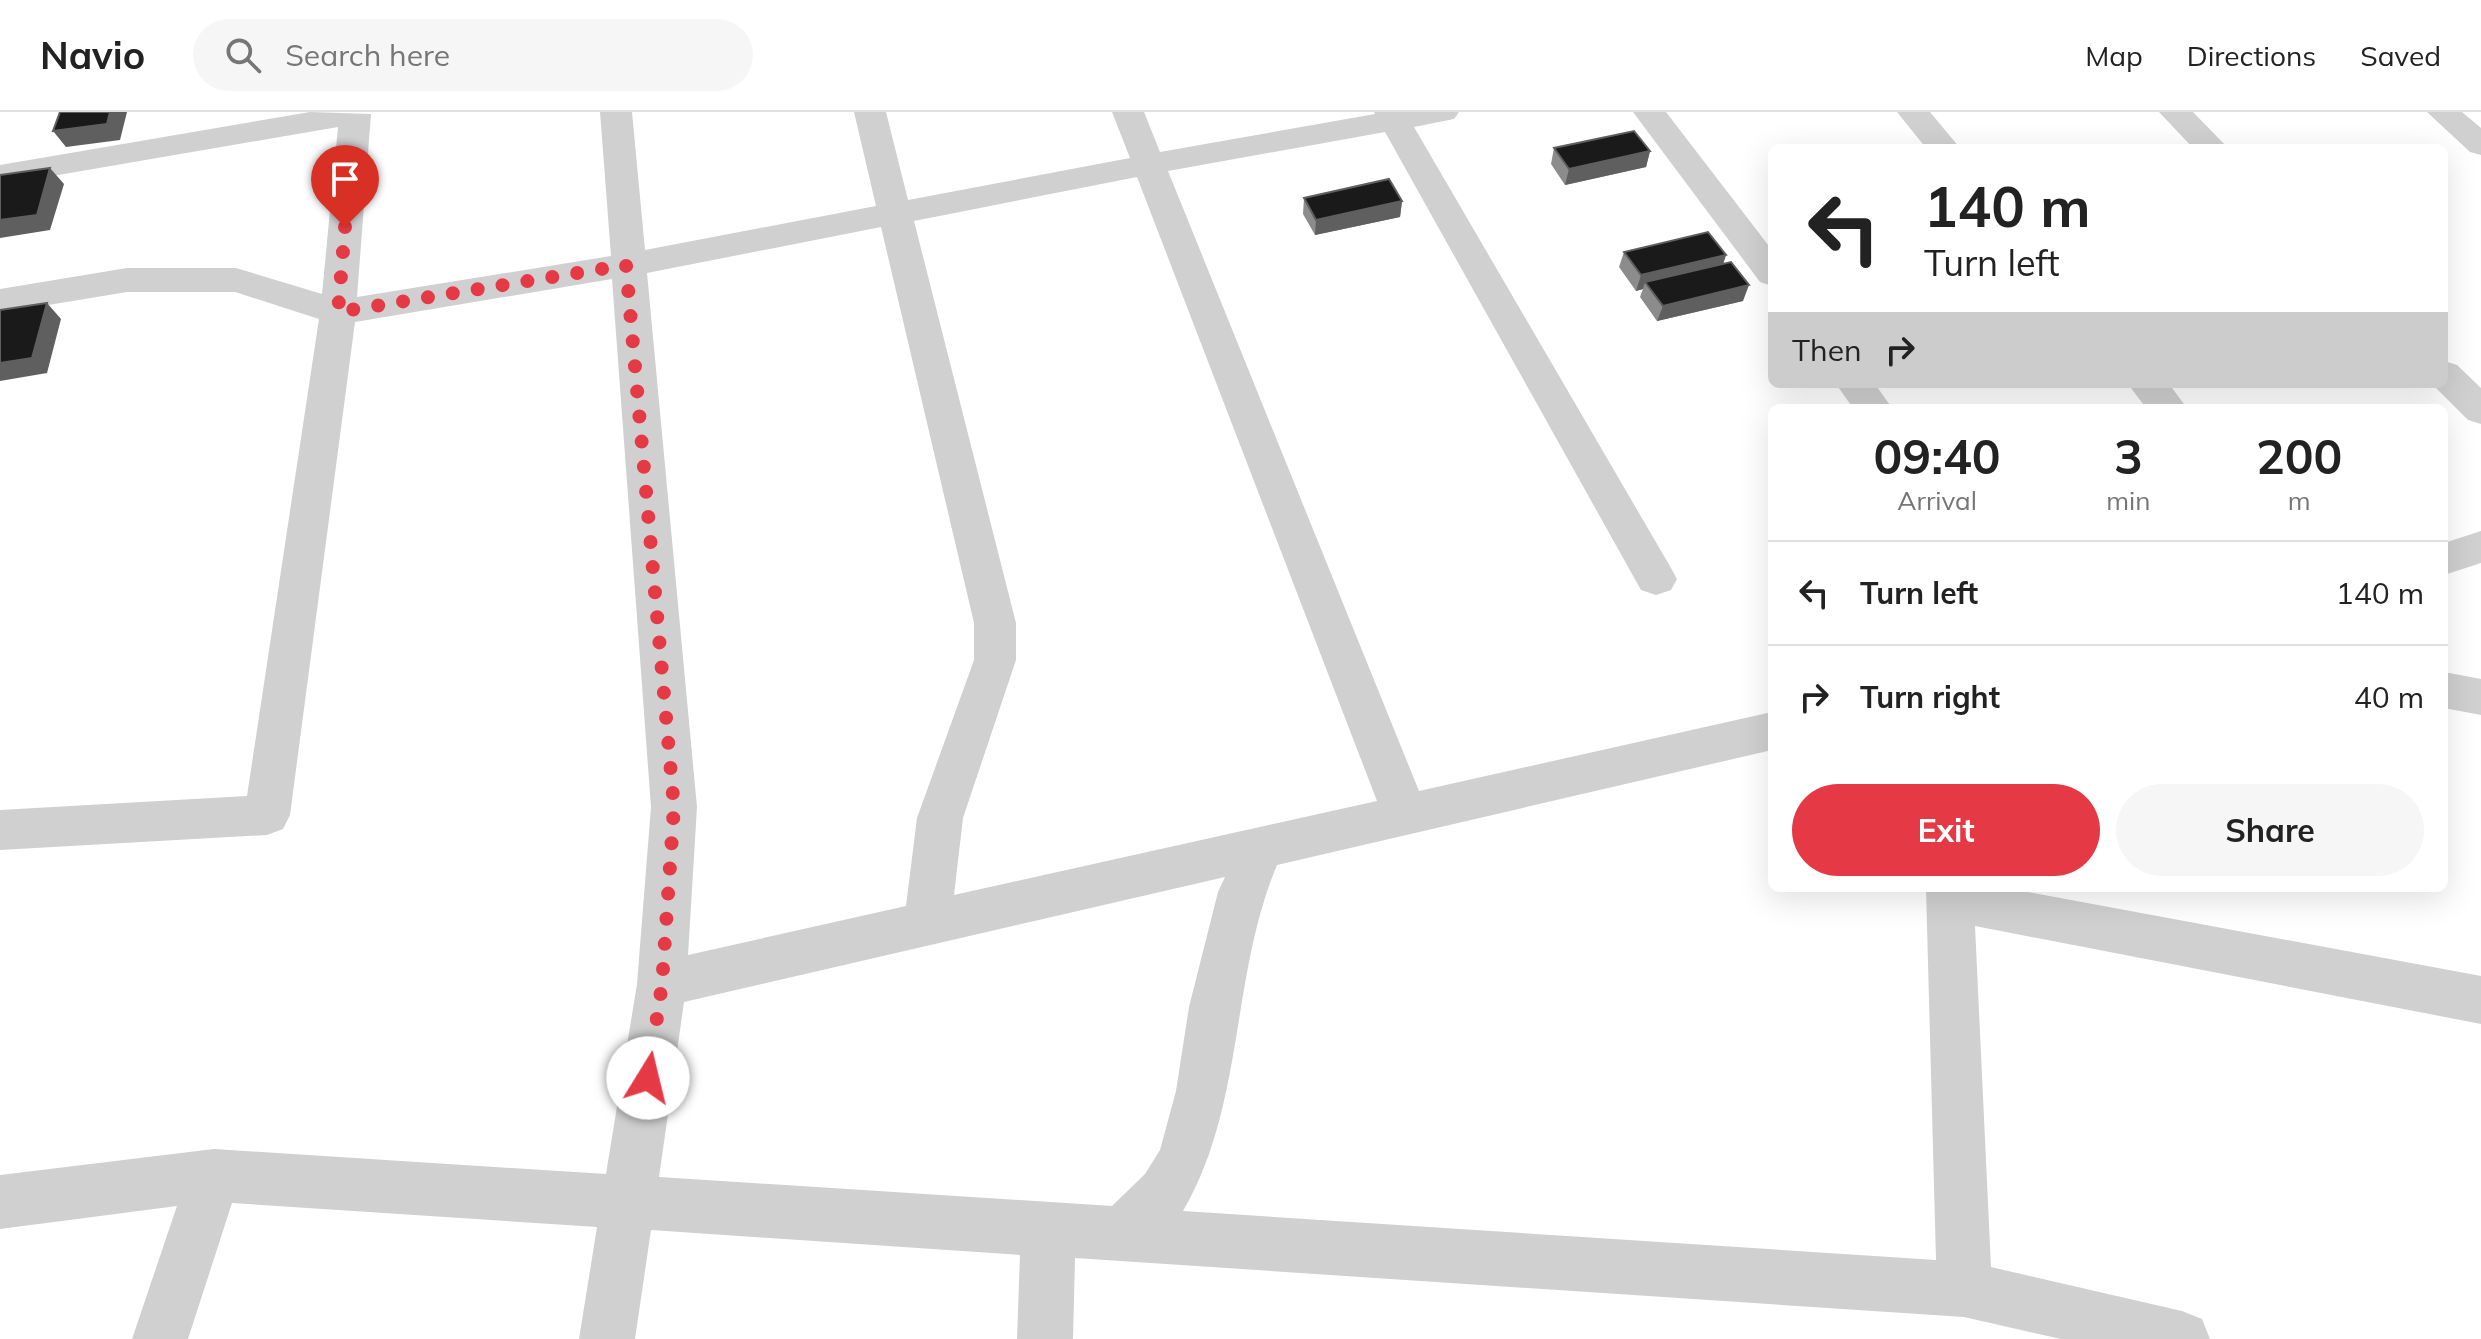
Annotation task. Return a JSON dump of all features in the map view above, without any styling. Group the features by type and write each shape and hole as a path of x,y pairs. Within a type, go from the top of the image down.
{"street":[{"path":"607,1339 662,984 674,807 626,265 616,112"},
{"path":"870,112 995,623 995,660 940,818 927,926"},
{"path":"1128,112 1146,165 1405,814"},
{"path":"0,301 127,280 236,280 338,312 626,265 1393,116 1443,112"},
{"path":"1649,112 1768,269"},
{"path":"1913,112 1941,144"},
{"path":"2175,112 2208,144"},
{"path":"2443,112 2481,145"},
{"path":"0,175 355,113 338,312 267,815 0,830"},
{"path":"1393,116 1656,579"},
{"path":"2448,378 2481,410"},
{"path":"2150,388 2164,404"},
{"path":"2448,558 2481,547"},
{"path":"2448,691 2481,697"},
{"path":"662,984 1768,732"},
{"path":"1122,1234 1164,1193 1183,1161 1202,1091 1214,1007 1242,892 1261,848"},
{"path":"1964,1289 1950,894 2481,1000"},
{"path":"0,1202 214,1175 1964,1289 2182,1339"},
{"path":"160,1339 214,1175"},
{"path":"1045,1339 1048,1229"}],"building":[{"path":"60,112 110,112 107,124 53,131"},
{"path":"1634,131 1650,151 1569,169 1554,148"},
{"path":"50,168 37,215 0,220 0,175"},
{"path":"1389,179 1402,201 1316,220 1304,198"},
{"path":"1708,232 1726,255 1641,275 1624,252"},
{"path":"1731,262 1749,285 1663,306 1645,282"},
{"path":"47,303 32,358 0,363 0,310"}],"route":[{"path":"345,227 338,312 626,265 674,807 662,984 648,1078"}]}
